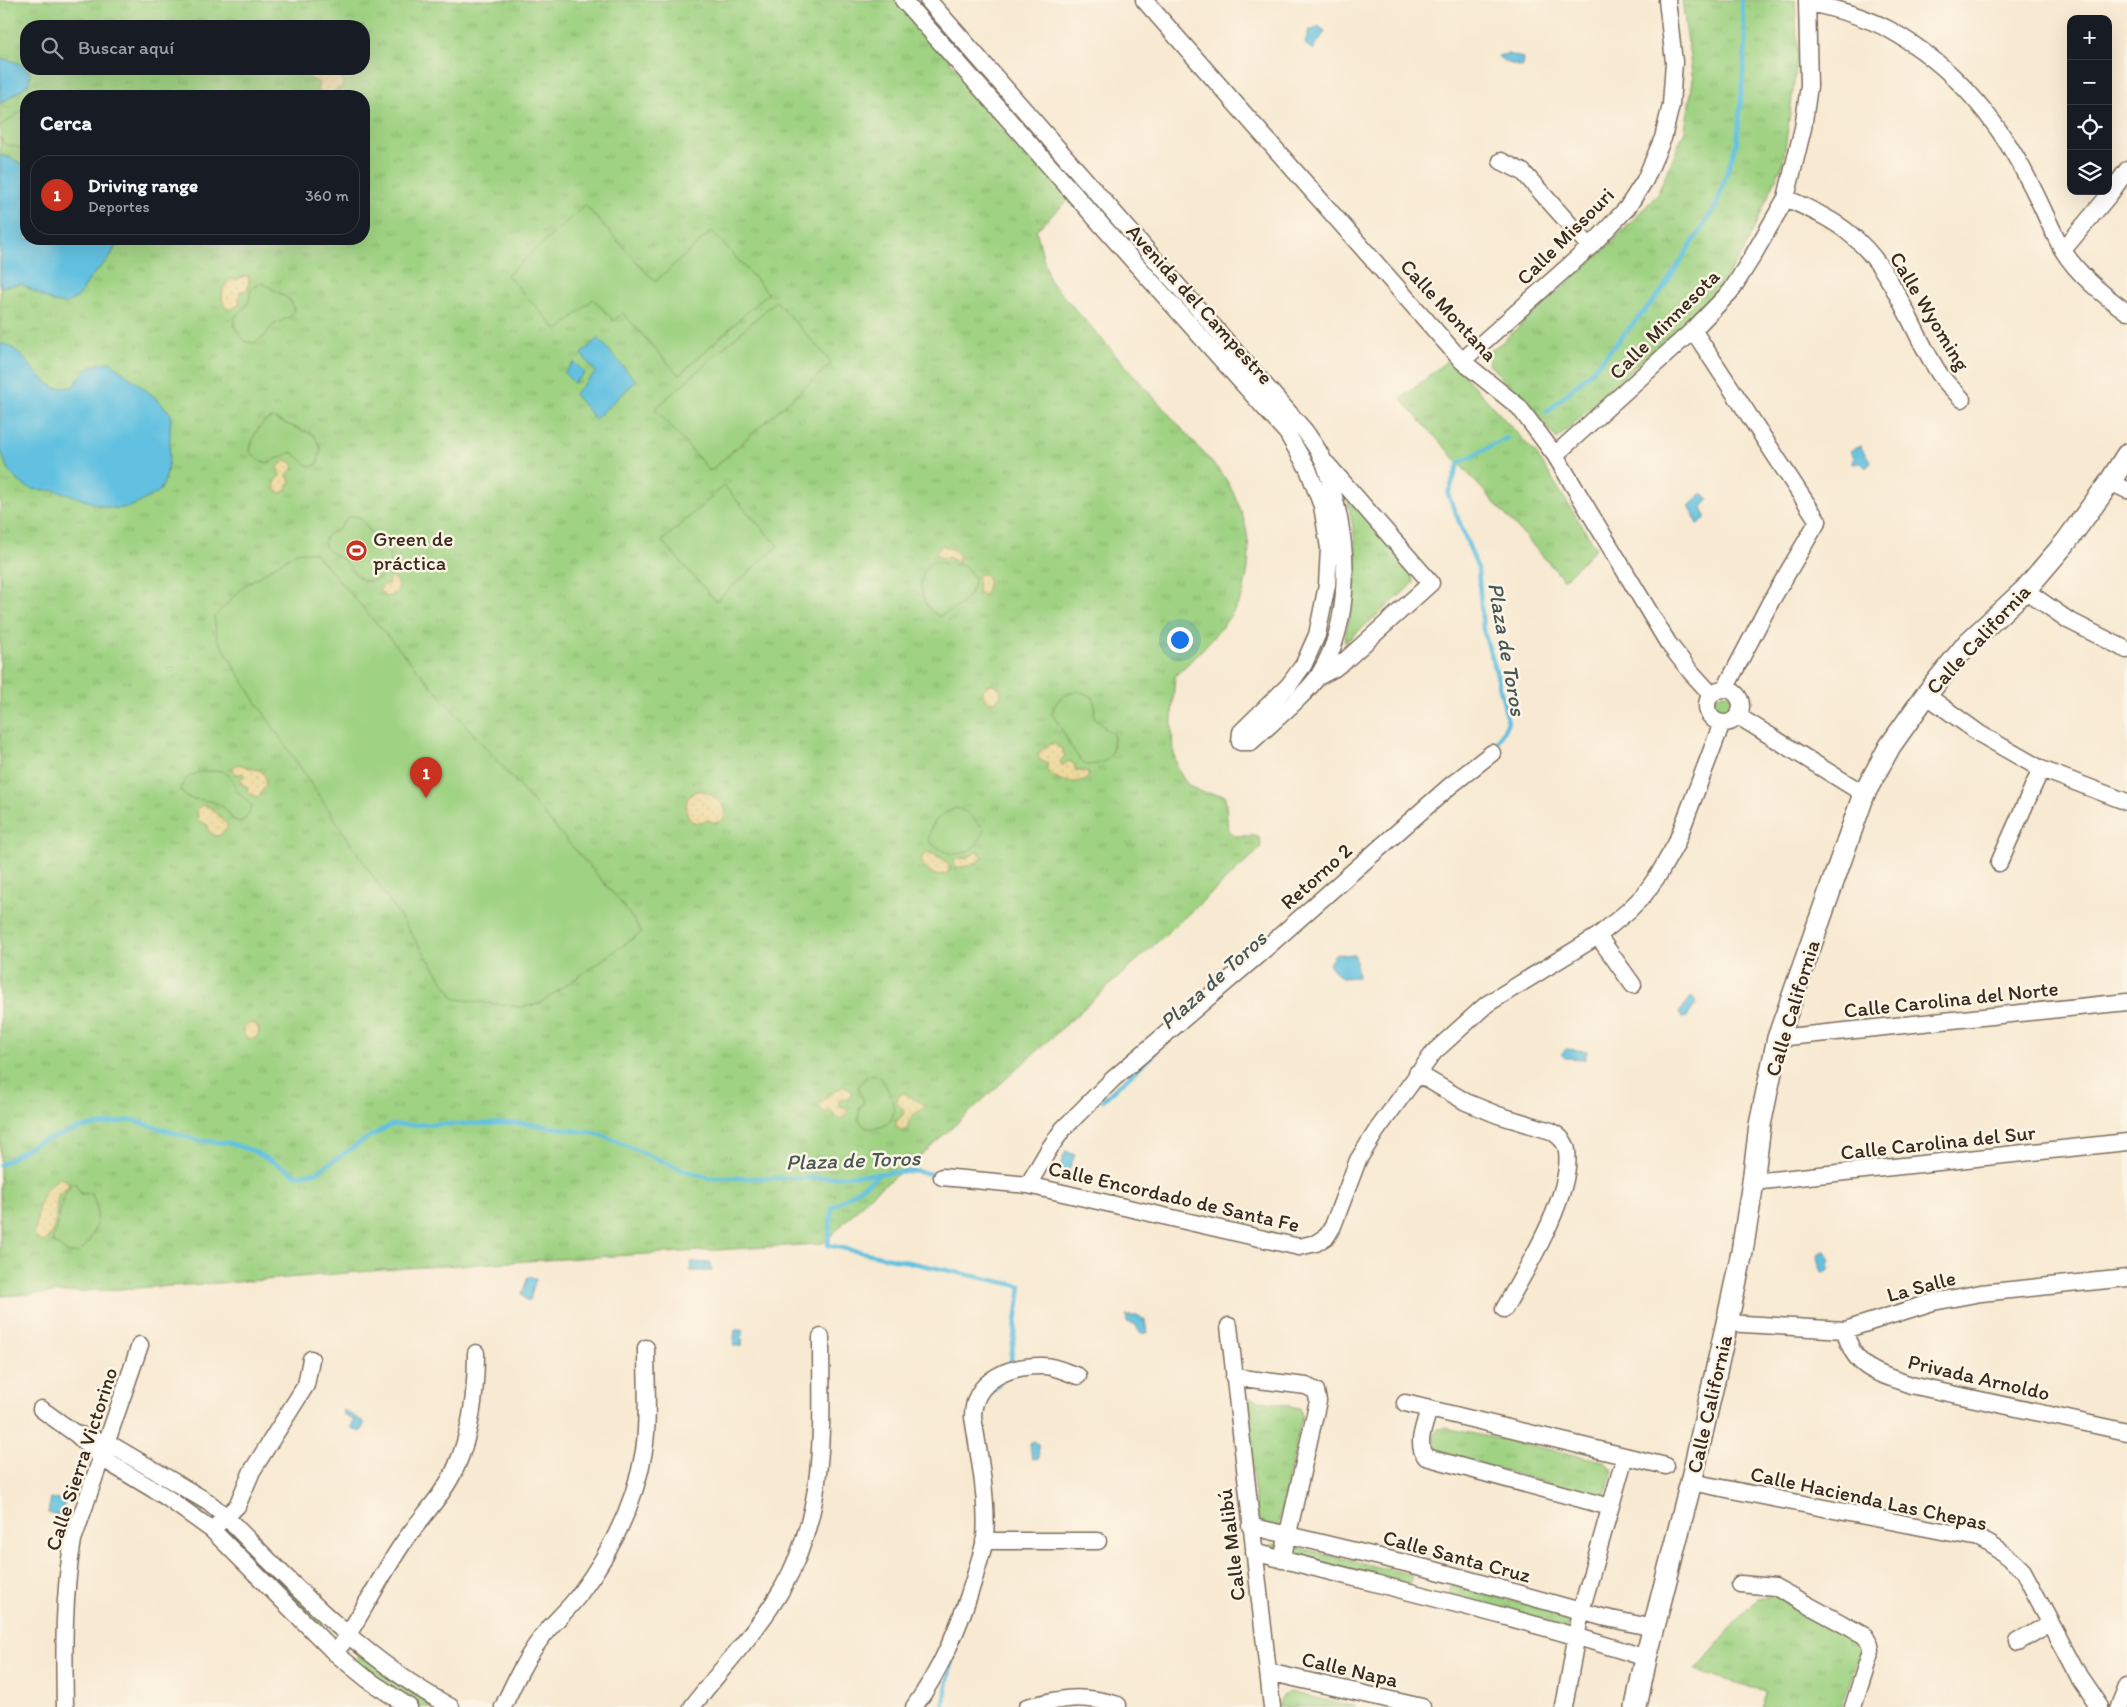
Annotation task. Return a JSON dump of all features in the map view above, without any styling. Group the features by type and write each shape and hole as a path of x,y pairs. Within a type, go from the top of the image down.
{"main road":[{"name":"Calle California","path":"1636,1707 1646,1658 1691,1482 1727,1323 1753,1182 1760,1125 1778,1038 1864,794 1890,746 1926,695 1968,643 2024,590 2119,486 2127,455"}],"street":[{"name":"Avenida del Campestre","path":"903,0 1287,433 1308,469 1336,547 1344,575 1342,611 1328,657 1318,677 1251,742 1240,742 1241,732 1289,686 1304,664 1317,635 1336,547 1336,501 1323,460"},
{"name":"Avenida del Campestre","path":"928,0 1305,431 1323,460 1431,583 1335,668 1318,677 1289,686"},
{"name":"Calle Montana","path":"1144,0 1462,361 1519,407 1555,455 1668,643 1690,671 1718,691"},
{"name":"Calle Missouri","path":"1462,361 1590,247 1627,208 1645,180 1662,138 1671,105 1674,62 1667,0"},
{"path":"1807,1 1849,13 1888,29 1930,56 1985,109 2010,145 2063,250 2099,292 2127,312"},
{"name":"Calle Minnesota","path":"1555,455 1693,330 1731,291 1786,198 1803,128 1809,86 1807,1"},
{"path":"957,62 971,50"},
{"path":"1501,161 1523,172 1590,247"},
{"path":"2063,250 2110,194 2127,170"},
{"name":"Calle Wyoming","path":"1786,198 1828,219 1849,233 1868,251 1897,290 1937,371 1962,399"},
{"path":"1135,263 1148,252"},
{"path":"1693,330 1818,521 1718,691 1706,704 1708,714 1712,719 1722,724 1731,722 1738,716 1741,704 1739,698 1736,694 1718,691"},
{"path":"2024,590 2068,620 2127,650"},
{"path":"1926,695 1980,734 2041,769 2127,802"},
{"path":"1738,716 1864,794"},
{"name":"Calle Encordado de Santa Fe","path":"942,1177 1028,1185 1299,1247 1316,1243 1326,1236 1333,1226 1358,1160 1417,1073 1441,1046 1487,1004 1598,936 1628,911 1659,874 1676,844 1722,724"},
{"name":"Retorno 2","path":"1028,1185 1063,1129 1113,1079 1257,956 1450,786 1492,753"},
{"path":"1999,864 2041,769"},
{"path":"1598,936 1633,985"},
{"name":"Calle Carolina del Norte","path":"1778,1038 2127,1002"},
{"path":"1417,1073 1466,1102 1498,1116 1550,1131 1563,1140 1566,1146 1565,1173 1550,1222 1504,1309"},
{"name":"Calle Carolina del Sur","path":"1753,1182 2127,1142"},
{"name":"La Salle","path":"1727,1323 1845,1330 1934,1302 1981,1293 2127,1278"},
{"name":"Calle Malibú","path":"1228,1326 1272,1707"},
{"name":"Privada Arnoldo","path":"1845,1330 1848,1345 1862,1364 1876,1373 1911,1385 2127,1432"},
{"path":"692,1707 741,1648 770,1608 783,1587 807,1532 821,1462 821,1337"},
{"name":"Calle Sierra Victorino","path":"64,1707 68,1572 73,1540 89,1492 103,1459 140,1345"},
{"path":"503,1707 526,1660 542,1636 578,1597 602,1563 622,1524 637,1484 644,1450 646,1348"},
{"path":"335,1653 348,1635 399,1548 457,1466 466,1438 476,1382 476,1352"},
{"path":"212,1530 237,1506 252,1471 306,1386 311,1359"},
{"path":"914,1707 931,1684 958,1626 966,1607 984,1541 986,1510 973,1417 973,1405 977,1396 985,1385 996,1376 1019,1368 1046,1366 1078,1376"},
{"path":"1234,1377 1306,1386 1316,1391 1318,1401 1282,1560"},
{"path":"1405,1403 1666,1466"},
{"path":"41,1409 76,1434 103,1459 166,1497 212,1530 335,1653 367,1679 409,1707"},
{"path":"1429,1409 1420,1445 1426,1457 1610,1507"},
{"path":"76,1434 108,1443 208,1502 226,1517 348,1635 400,1676 452,1707"},
{"path":"1564,1707 1581,1611 1625,1456"},
{"name":"Calle Hacienda Las Chepas","path":"1691,1482 1978,1538 1995,1546 2012,1559 2023,1571 2050,1623 2100,1707"},
{"name":"Calle Santa Cruz","path":"1250,1526 1434,1570 1581,1611 1654,1628"},
{"path":"984,1541 1098,1541"},
{"path":"1254,1552 1426,1595 1576,1636 1646,1658"},
{"path":"1426,1595 1434,1570"},
{"path":"1740,1584 1775,1587 1865,1636 1871,1651 1853,1707"},
{"path":"2018,1642 2050,1623"},
{"name":"Calle Napa","path":"1268,1672 1422,1707"},
{"path":"2119,1707 2127,1687"},
{"path":"1027,1707 1058,1700 1081,1698 1096,1698 1118,1705"}],"green space":[{"path":"0,0 895,0 1072,197 1036,230 1049,280 1223,475 1237,500 1246,527 1249,555 1243,595 1218,631 1202,650 1175,676 1172,739 1174,756 1179,771 1187,783 1198,791 1225,795 1228,830 1234,836 1258,836 1261,843 1260,849 913,1163 874,1192 825,1242 818,1244 407,1268 237,1282 0,1296"},
{"path":"1682,0 1795,0 1798,55 1783,163 1744,251 1718,290 1557,439 1489,364 1489,351 1500,344 1606,248 1657,195 1685,130 1693,80"},
{"path":"20,112 20,148 7,145 2,140 0,127"},
{"path":"585,205 656,281 712,231 768,293 679,375 622,312 614,321 593,299 558,331 507,275"},
{"path":"262,283 290,300 294,309 291,316 272,326 265,336 255,343 246,342 236,330 234,321 237,314 247,305 251,290"},
{"path":"776,301 832,363 710,471 655,409"},
{"path":"1449,359 1537,455 1596,548 1564,580 1401,399"},
{"path":"272,418 314,435 321,449 317,465 310,467 292,452 268,463 258,460 250,451 256,431"},
{"path":"724,486 778,546 716,601 662,541"},
{"path":"1351,500 1409,565 1414,583 1344,642 1356,578 1355,544 1348,503"},
{"name":"Green de práctica","path":"357,516 385,547 390,557 388,568 383,575 375,580 367,581 358,577 345,562 329,552 325,546 325,538 330,533 338,530 348,517"},
{"path":"297,552 314,552 619,900 642,932 539,1004 521,1007 455,999 253,697 217,638 214,617 244,586"},
{"path":"934,561 952,565 964,565 974,577 971,592 963,602 939,616 927,605 921,589 923,573"},
{"path":"1078,691 1093,697 1094,717 1114,736 1111,755 1100,763 1086,765 1080,759 1052,714 1061,698"},
{"path":"1725,693 1734,696 1737,705 1734,714 1725,717 1716,714 1713,705 1716,696"},
{"path":"222,771 230,776 237,791 252,806 246,818 240,822 232,819 228,812 219,804 188,798 181,791 183,784 191,775"},
{"path":"957,808 968,813 984,829 980,839 969,851 954,854 945,852 929,841 929,835 933,824 941,816"},
{"path":"868,1075 879,1076 885,1084 893,1102 894,1111 892,1118 887,1124 866,1128 858,1119 860,1107 864,1102 858,1087"},
{"path":"72,1183 75,1183 81,1194 91,1193 97,1209 96,1225 93,1233 79,1253 68,1253 52,1241 64,1197"},
{"path":"1248,1398 1300,1408 1302,1416 1277,1530 1258,1523 1244,1402"},
{"path":"1446,1428 1604,1461 1613,1470 1605,1495 1597,1497 1442,1453 1436,1447 1433,1437 1438,1429"},
{"path":"128,1464 205,1507 202,1515 125,1470"},
{"path":"241,1540 324,1623 318,1628 234,1547"},
{"path":"1283,1544 1412,1575 1408,1590 1266,1551 1270,1545"},
{"path":"1451,1586 1570,1615 1568,1629 1448,1598"},
{"path":"1775,1596 1858,1638 1860,1653 1841,1707 1763,1707 1765,1692 1695,1670 1757,1598"},
{"path":"361,1654 437,1707 420,1707 393,1691 354,1661"},
{"path":"1290,1692 1356,1707 1278,1707 1282,1696"}],"sand":[{"path":"310,75 341,75 343,86 337,90 318,90 319,83 309,78"},
{"path":"244,276 249,276 248,288 245,291 240,291 239,305 229,310 223,303 223,289 232,279 237,280"},
{"path":"286,460 291,462 294,467 287,475 290,480 287,489 281,493 274,489 275,483 280,476 277,467"},
{"path":"941,545 955,550 959,555 957,563 950,558 939,557 936,554"},
{"path":"984,574 988,581 985,595 979,594 977,576"},
{"path":"390,576 394,578 399,587 395,594 386,597 379,591 382,586 388,584"},
{"path":"988,684 996,684 1001,689 999,700 988,702 983,697 983,689"},
{"path":"1053,743 1062,749 1065,756 1060,761 1062,766 1069,761 1074,764 1076,771 1087,771 1089,776 1073,782 1060,780 1049,773 1046,768 1048,764 1040,760 1038,755 1042,749"},
{"path":"238,764 261,771 265,775 266,784 261,794 257,797 248,793 247,787 240,783 240,779 245,776 243,774 235,774 233,769"},
{"path":"701,790 708,793 722,805 726,811 723,820 715,823 708,820 702,823 692,822 686,810 687,799 694,792"},
{"path":"202,805 210,807 222,818 228,827 219,836 213,835 208,831 208,825 198,821 197,809"},
{"path":"978,851 983,857 978,862 956,868 953,860 966,858"},
{"path":"928,853 944,860 950,867 947,874 934,875 924,866 921,861 923,856"},
{"path":"248,1023 254,1023 259,1028 257,1037 248,1039 243,1034 243,1028"},
{"path":"845,1086 852,1092 848,1100 842,1099 838,1102 840,1106 848,1110 842,1119 834,1116 830,1109 825,1113 818,1106 830,1094"},
{"path":"904,1093 926,1106 913,1115 909,1121 908,1130 901,1130 896,1127 896,1121 904,1114 903,1109 897,1103 898,1096"},
{"path":"60,1178 66,1180 69,1184 67,1188 59,1193 54,1226 49,1237 44,1242 38,1240 34,1235 38,1209 47,1189"}],"water":[{"path":"1318,26 1325,31 1313,50 1305,44 1309,30 1313,30"},
{"path":"1507,54 1523,58 1522,67 1505,62 1498,56"},
{"path":"0,59 10,60 20,64 20,75 31,75 28,85 0,104"},
{"path":"0,155 20,163 20,245 116,245 111,256 91,277 78,297 66,304 53,302 21,284 0,287"},
{"path":"598,338 636,381 595,419 574,394 596,372 581,354"},
{"path":"0,343 17,352 41,377 55,388 73,387 89,368 111,362 158,400 171,414 168,464 164,483 160,490 133,505 113,508 61,492 32,489 15,478 7,468 0,448"},
{"path":"574,362 585,373 574,383 564,373"},
{"path":"1860,446 1871,462 1866,468 1861,463 1853,464 1854,457 1850,451"},
{"path":"1702,493 1709,499 1702,507 1706,517 1698,524 1689,506"},
{"path":"1335,954 1355,955 1358,977 1341,978 1329,964"},
{"path":"1691,997 1697,1002 1687,1017 1682,1018 1679,1013"},
{"path":"1566,1049 1587,1051 1585,1059 1565,1058 1561,1054"},
{"path":"1066,1151 1075,1155 1068,1172 1059,1168"},
{"path":"1825,1251 1830,1259 1828,1264 1830,1269 1824,1273 1821,1271 1818,1256 1821,1252"},
{"path":"691,1262 711,1263 712,1271 691,1271"},
{"path":"528,1277 536,1278 530,1300 526,1300 522,1294"},
{"path":"1126,1316 1139,1316 1145,1321 1147,1333 1140,1333 1135,1324 1127,1322"},
{"path":"735,1330 743,1330 742,1346 733,1346"},
{"path":"344,1410 365,1423 360,1432 351,1427 354,1420 343,1414"},
{"path":"1034,1441 1038,1444 1039,1458 1032,1459 1030,1444"},
{"path":"51,1498 65,1501 61,1516 48,1513"}],"waterway":[{"name":"Plaza de Toros","path":"1547,412 1593,370 1660,293 1716,206 1737,141 1746,43 1741,0"},
{"name":"Plaza de Toros","path":"1494,749 1508,722 1496,671 1483,629 1478,569 1448,494 1459,463 1507,438"},
{"name":"Plaza de Toros","path":"1103,1100 1155,1053"},
{"name":"Plaza de Toros","path":"0,1165 36,1143 80,1128 132,1120 201,1141 229,1143 253,1151 297,1175 317,1172 367,1138 391,1125 522,1123 599,1134 683,1170 709,1178 817,1178 913,1171 939,1175"},
{"path":"880,1174 832,1208 828,1245 1021,1286 1010,1367"},
{"path":"983,1401 998,1385"},
{"path":"943,1707 953,1654"}],"place":[{"name":"Green de práctica","path":"357,550"},
{"name":"Driving range","path":"426,798"}]}
